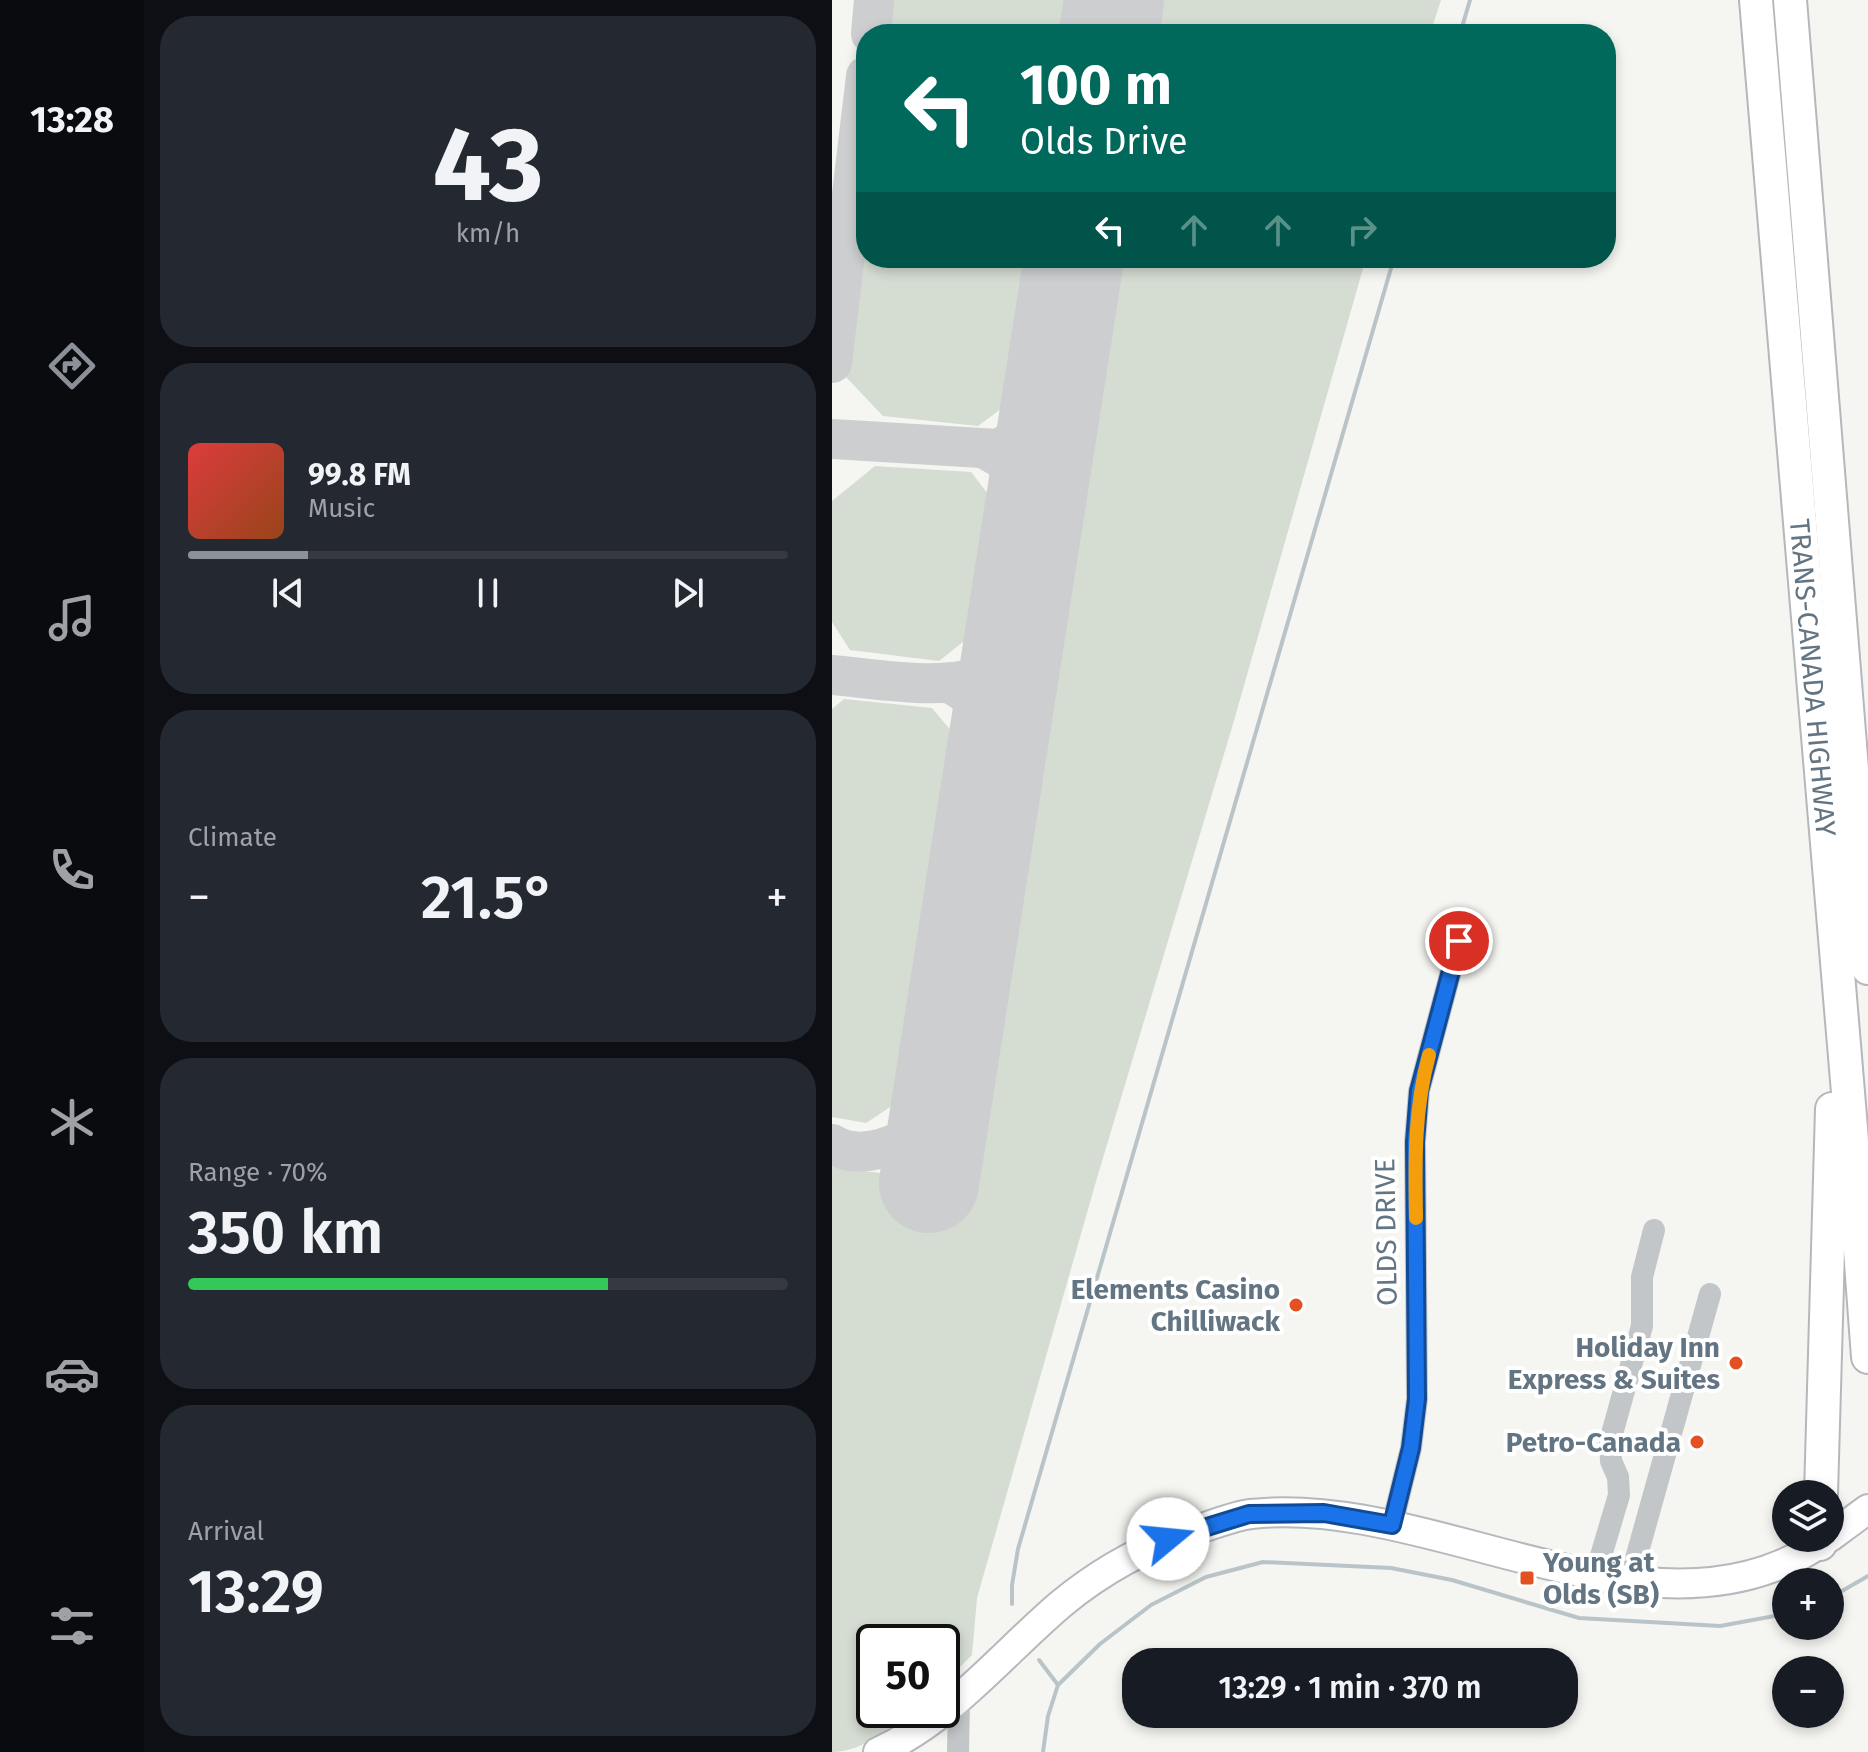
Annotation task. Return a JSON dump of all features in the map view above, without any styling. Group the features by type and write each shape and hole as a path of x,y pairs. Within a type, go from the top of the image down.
{"highway":[{"name":"TRANS-CANADA HIGHWAY","path":"1756,0 1868,1357"},
{"name":"TRANS-CANADA HIGHWAY","path":"1790,0 1868,968"},
{"path":"1859,839 1868,918"},
{"path":"1821,1480 1833,1052 1826,932 1825,842"}],"main road":[{"path":"1844,1525 1868,1509"},
{"path":"960,1698 1063,1603 1118,1564 1168,1539 1249,1514 1324,1513 1392,1525 1595,1576 1630,1580 1705,1581 1744,1576 1783,1563 1802,1552"},
{"path":"878,1752 915,1728"}],"street":[{"name":"OLDS DRIVE","path":"1392,1525 1411,1448 1417,1399 1415,1142 1419,1091 1459,941"},
{"path":"1595,1576 1619,1495 1610,1441 1642,1326 1642,1277 1654,1230"},
{"path":"1630,1580 1710,1294"},
{"path":"958,1728 958,1752"}],"shaded area":[{"path":"890,0 1090,0 1086,24 887,24"},
{"path":"1136,0 1441,0 1433,24 1132,24"},
{"path":"859,268 1047,268 1029,388 978,426 883,416 846,377"},
{"path":"1094,268 1363,268 977,1598 972,1655 960,1667 960,1624 856,1624 856,1728 890,1728 865,1744 832,1752 832,1167 880,1173 950,1189"},
{"path":"875,466 971,472 1005,516 988,622 939,661 850,650 832,622 832,501"},
{"path":"844,699 932,708 968,751 916,1090 866,1123 832,1117 832,709"}],"waterway":[{"path":"1463,24 1470,0"},
{"path":"1012,1604 1018,1549 1391,268"},
{"path":"1043,1752 1048,1716 1058,1685 1100,1644 1151,1605 1206,1577 1263,1562 1391,1568 1452,1580 1579,1618 1720,1626 1772,1617"},
{"path":"1844,1590 1868,1576"},
{"path":"1039,1660 1058,1685"}],"taxiway":[{"path":"872,24 874,0"},
{"path":"832,363 856,160"},
{"path":"832,439 998,449 1029,432 1052,398"},
{"path":"987,450 1015,471 1028,498 1033,522"},
{"path":"832,675 913,683 955,682 973,678 993,668 1015,637"},
{"path":"951,684 982,707 999,740"},
{"path":"832,1144 856,1151 894,1144 926,1122 943,1095"}],"runway":[{"path":"1110,24 1114,0"},
{"path":"929,1183 1072,268"}],"slow traffic":[{"path":"1416,1218 1415,1142 1419,1091 1429,1055"}],"place":[{"name":"Elements Casino Chilliwack","path":"1296,1305"},
{"name":"Holiday Inn Express & Suites","path":"1736,1363"},
{"name":"Petro-Canada","path":"1697,1442"},
{"name":"Young at Olds (SB)","path":"1527,1578"}],"route":[{"path":"1168,1539 1249,1514 1324,1513 1392,1525 1411,1448 1417,1399 1415,1142 1419,1091 1459,941"}]}
